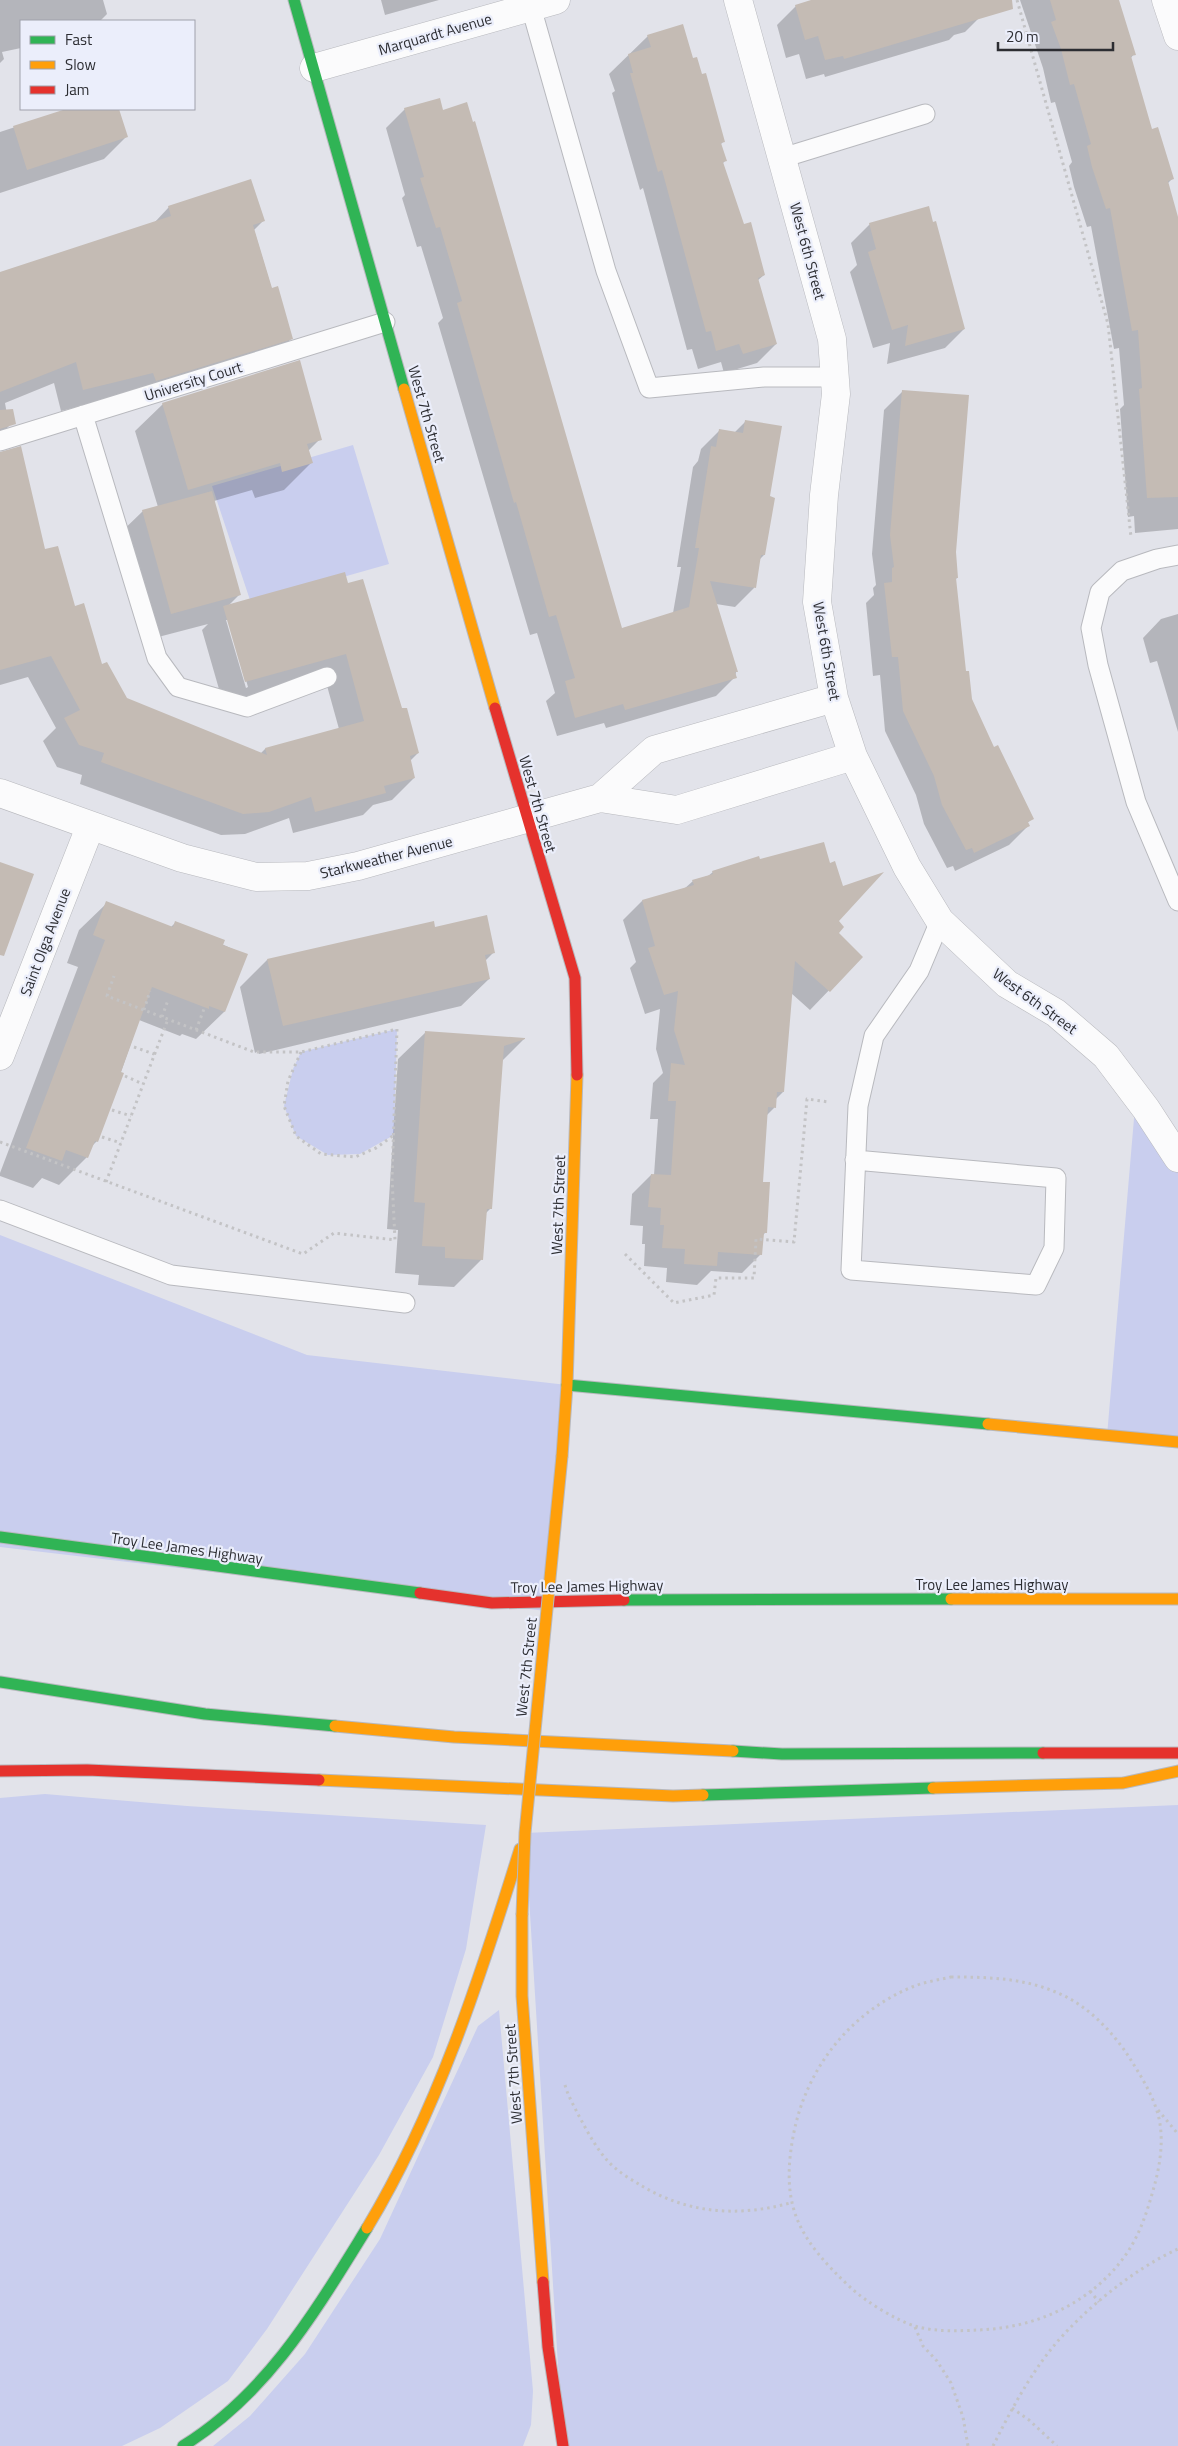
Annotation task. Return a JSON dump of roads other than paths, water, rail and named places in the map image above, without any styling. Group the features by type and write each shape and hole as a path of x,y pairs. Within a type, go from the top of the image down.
{"main road":[{"name":"West 7th Street","path":"294,0 526,818 575,978 577,1087 567,1385 562,1456 525,1833 522,1914 522,1996 548,2347 562,2446"},
{"path":"567,1385 1178,1442"},
{"name":"Troy Lee James Highway","path":"0,1537 492,1603 623,1600 1178,1599"},
{"path":"0,1682 205,1714 474,1738 782,1754 1178,1753"},
{"path":"0,1771 87,1770 673,1796 1123,1783 1178,1771"},
{"path":"183,2446 202,2436 260,2384 304,2329 382,2202 424,2114 476,1988 525,1833"}],"street":[{"name":"West 6th Street","path":"738,0 832,339 836,394 824,495 817,602 834,698 853,756 907,867 940,921 1007,984 1056,1013 1106,1056 1146,1109 1178,1158"},
{"path":"1166,0 1178,36"},
{"name":"Marquardt Avenue","path":"314,68 544,3"},
{"name":"Starkweather Avenue","path":"600,798 654,750 834,698"},
{"name":"Starkweather Avenue","path":"0,793 90,827 182,858 256,876 308,876 358,866 600,798 677,810 853,756"},
{"name":"Saint Olga Avenue","path":"0,1056 90,827"}],"lane":[{"path":"544,3 606,271 649,388 764,376 834,377"},
{"path":"782,158 925,114"},
{"name":"University Court","path":"0,441 385,322"},
{"path":"83,415 157,658 178,687 248,706 326,677"},
{"path":"1178,555 1156,559 1122,571 1100,592 1091,628 1098,665 1136,802 1178,901"},
{"path":"855,1160 1056,1178 1054,1248 1036,1286 851,1270 855,1160 858,1106 874,1036 919,971 940,921"},
{"path":"0,1210 171,1275 405,1303"}]}
